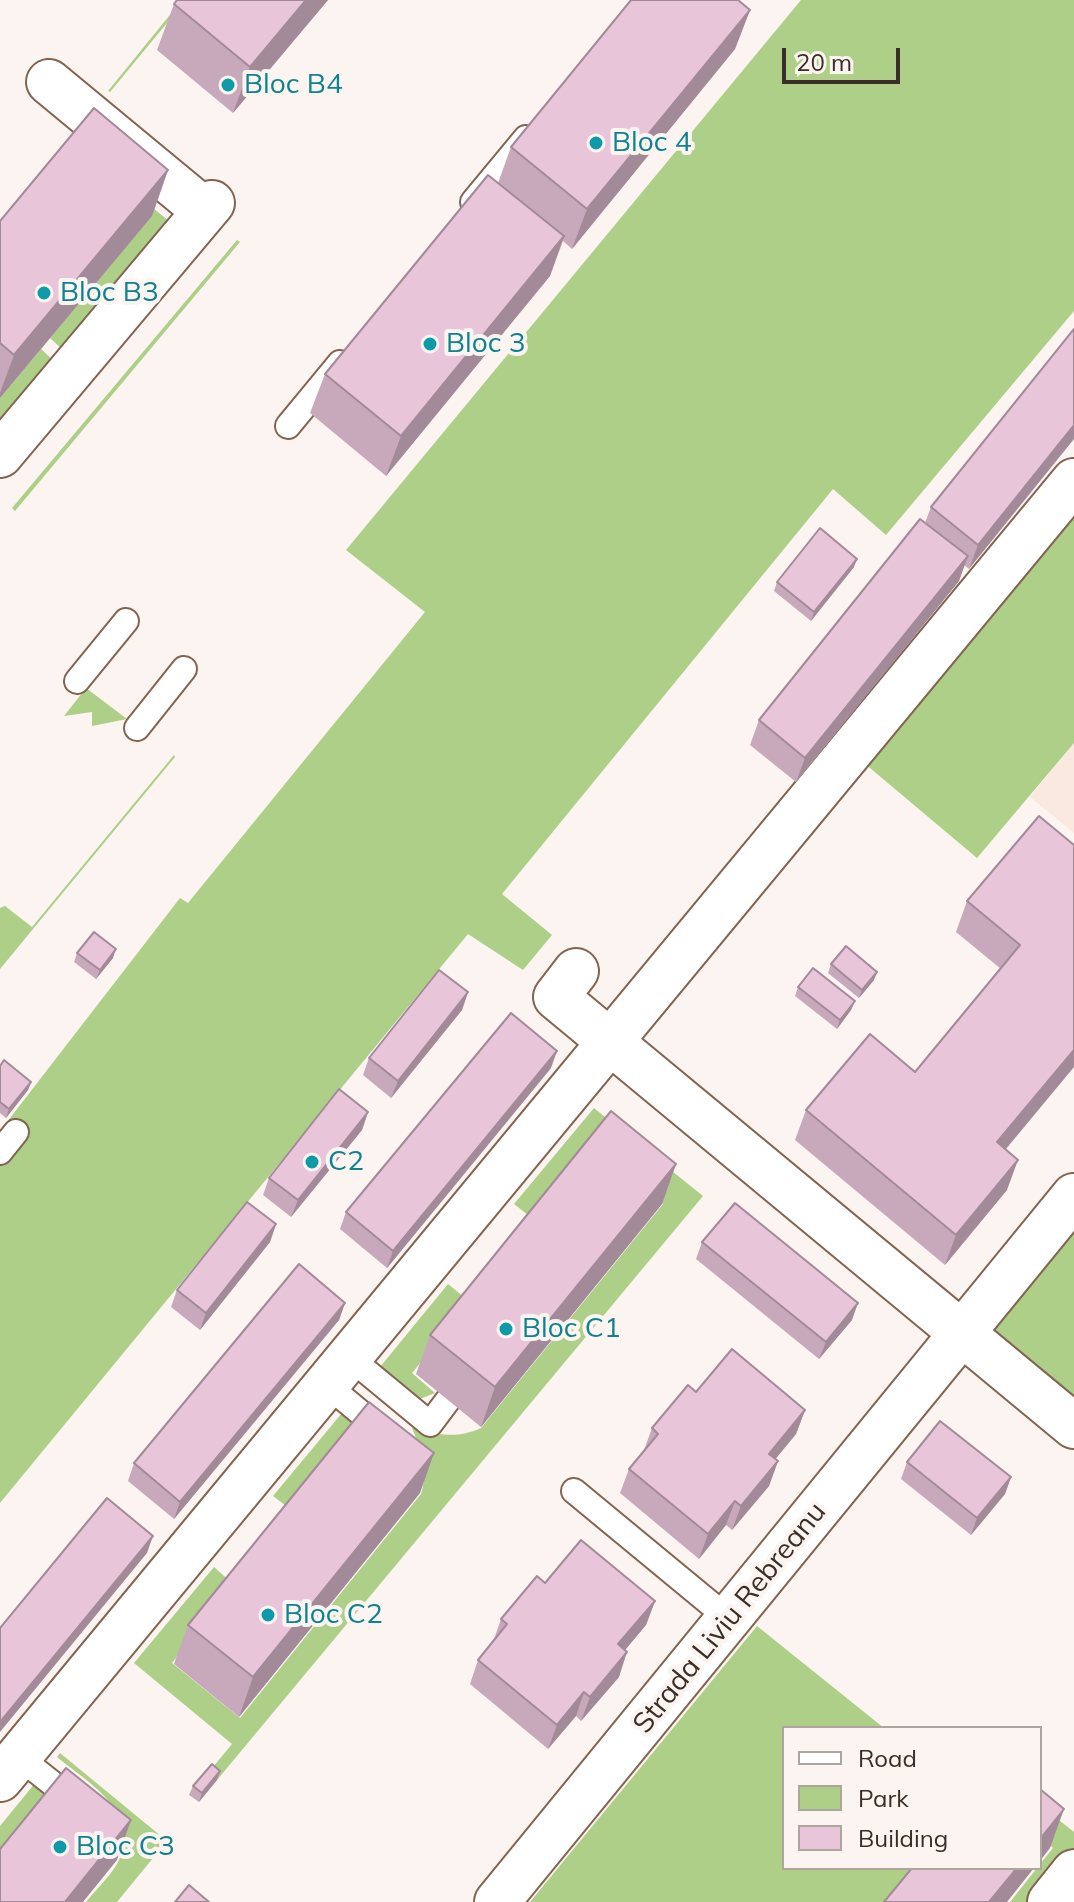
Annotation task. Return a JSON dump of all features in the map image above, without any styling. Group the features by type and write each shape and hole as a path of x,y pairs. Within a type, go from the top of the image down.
{"street":[{"path":"0,455 208,207 49,82"},
{"path":"10,1768 1074,481"},
{"path":"576,971 556,997 1074,1426"},
{"name":"Strada Liviu Rebreanu","path":"497,1902 1074,1196"},
{"path":"1050,1902 1074,1872"}],"lane":[{"path":"458,219 539,122"},
{"path":"288,426 358,340"},
{"path":"77,681 126,621"},
{"path":"137,728 184,669"},
{"path":"0,1152 16,1132"},
{"path":"338,1370 430,1424 448,1400"},
{"path":"338,1370 402,1448"},
{"path":"574,1491 729,1619"},
{"path":"10,1768 95,1817"}],"shaded area":[{"path":"1074,743 1074,833 1030,797"}],"green space":[{"path":"182,0 186,0 108,91"},
{"path":"801,0 1074,0 1074,311 886,535 833,489 502,894 552,935 523,970 468,934 0,1503 0,1131 180,898 188,903 425,612 346,550"},
{"path":"71,140 170,222 62,349 50,338 151,216"},
{"path":"237,240 240,242 15,511 12,508"},
{"path":"41,349 53,360 0,423 0,398"},
{"path":"1074,476 1074,743 977,858 845,747"},
{"path":"86,688 127,719 92,726 92,712 64,716"},
{"path":"174,755 0,969 0,908 5,906 32,927"},
{"path":"594,1108 703,1196 217,1780 208,1773 232,1744 134,1663 214,1567 234,1585 172,1663 240,1718 421,1494 423,1461 412,1428 447,1435 464,1434 481,1428 663,1204 597,1149 537,1222 514,1204"},
{"path":"1074,1221 1074,1408 983,1332"},
{"path":"448,1284 470,1302 412,1373 435,1393 420,1399 380,1367"},
{"path":"342,1413 377,1442 294,1512 273,1496"},
{"path":"757,1626 882,1726 782,1726 782,1870 925,1870 899,1902 530,1902"},
{"path":"60,1753 167,1841 117,1902 86,1902 117,1864 125,1842 124,1827 108,1800 57,1757"},
{"path":"36,1782 67,1807 0,1867 0,1826"},
{"path":"1042,1807 1074,1832 1074,1850 1032,1902 1010,1902 1035,1870 1042,1870 1042,1862 1053,1848 1042,1838"}],"building":[{"path":"177,0 306,0 250,67 174,4"},
{"name":"Bloc 4","path":"631,0 738,0 750,10 587,209 511,147"},
{"name":"Bloc B3","path":"94,108 168,170 14,355 0,343 0,221"},
{"name":"Bloc 3","path":"488,175 564,236 401,436 325,374"},
{"path":"1074,329 1074,425 978,545 931,507"},
{"path":"920,519 968,556 805,758 759,720"},
{"path":"820,528 857,559 814,612 777,582"},
{"path":"1039,816 1074,845 1074,1050 997,1142 1018,1160 956,1235 806,1110 870,1034 915,1072 1020,945 967,901"},
{"path":"94,932 116,949 100,970 77,953"},
{"path":"846,946 877,972 862,990 831,964"},
{"path":"813,968 855,1001 840,1020 798,987"},
{"path":"439,970 468,992 398,1081 369,1058"},
{"path":"511,1013 557,1051 393,1251 346,1212"},
{"path":"4,1060 31,1082 9,1109 0,1102 0,1066"},
{"name":"C2","path":"339,1089 368,1112 298,1200 269,1178"},
{"name":"Bloc C1","path":"611,1111 676,1164 495,1387 430,1335"},
{"path":"247,1202 276,1224 206,1313 177,1290"},
{"path":"735,1203 858,1303 826,1342 702,1242"},
{"path":"299,1264 345,1303 180,1502 134,1463"},
{"path":"732,1349 805,1410 769,1454 778,1461 741,1506 735,1501 708,1534 629,1469 658,1434 652,1428 688,1385 696,1392"},
{"name":"Bloc C2","path":"369,1402 434,1453 253,1677 188,1625"},
{"path":"940,1421 1011,1477 977,1518 907,1462"},
{"path":"107,1498 153,1536 0,1722 0,1628"},
{"path":"581,1540 655,1601 618,1644 627,1652 590,1697 584,1692 557,1725 478,1660 507,1624 501,1619 537,1576 545,1583"},
{"path":"212,1764 220,1771 202,1793 193,1786"},
{"path":"66,1768 131,1820 65,1902 0,1902 0,1849"},
{"path":"1042,1791 1064,1809 1042,1836"},
{"path":"910,1870 1015,1870 989,1902 884,1902"},
{"path":"189,1885 209,1902 175,1902"}],"place":[{"name":"Bloc B4","path":"228,85"},
{"name":"Bloc 4","path":"596,143"},
{"name":"Bloc B3","path":"44,293"},
{"name":"Bloc 3","path":"430,344"},
{"name":"C2","path":"312,1162"},
{"name":"Bloc C1","path":"506,1329"},
{"name":"Bloc C2","path":"268,1615"},
{"name":"Bloc C3","path":"60,1847"}]}
